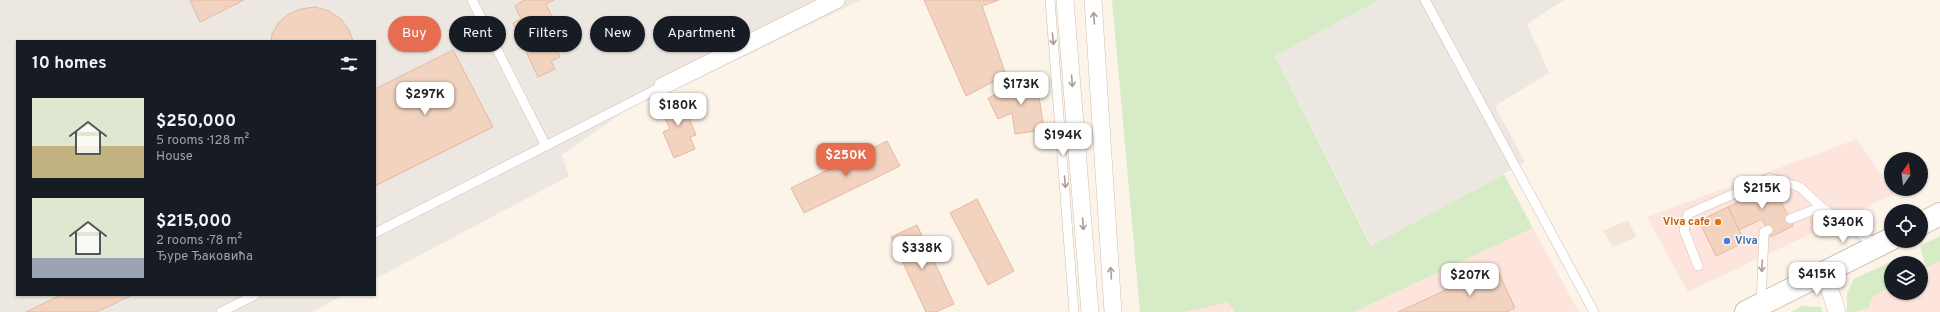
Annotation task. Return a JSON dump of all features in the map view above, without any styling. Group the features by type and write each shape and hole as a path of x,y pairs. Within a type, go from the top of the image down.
{"street":[{"path":"663,86 836,0"},
{"path":"1065,0 1090,312"},
{"path":"1093,0 1113,312"},
{"path":"1928,220 1940,214"},
{"path":"1753,308 1884,243"},
{"path":"1824,272 1837,312"}],"lane":[{"path":"472,0 546,146"},
{"path":"1050,0 1074,312"},
{"path":"1425,0 1594,312"},
{"path":"376,232 663,86"},
{"path":"1698,266 1684,230 1686,219 1691,212 1769,178 1800,187 1821,207 1884,243"},
{"path":"1790,219 1821,207"},
{"path":"1753,308 1764,232 1768,230"},
{"path":"221,312 253,296"}],"shaded area":[{"path":"0,0 861,0 696,80 632,106 562,155 569,176 376,278 376,40 16,40 16,296 342,296 312,312 0,312"},
{"path":"1379,0 1564,0 1527,24 1549,73 1495,106 1525,162 1372,246 1275,56"},
{"path":"1857,139 1884,179 1884,196 1890,196 1688,292 1647,217"},
{"path":"1628,220 1636,237 1613,247 1603,231"},
{"path":"1533,228 1579,312 1354,312"},
{"path":"1940,261 1940,312 1855,312 1869,308 1872,297 1884,291 1884,300 1928,300 1928,267"},
{"path":"1228,302 1233,312 1185,312"}],"green space":[{"path":"1112,0 1379,0 1275,56 1371,246 1504,174 1533,228 1354,312 1234,312 1228,302 1185,312 1140,312"},
{"path":"1940,236 1940,261 1928,267 1928,256 1923,256 1921,248 1928,248 1928,242"},
{"path":"1884,265 1884,291 1872,297 1869,308 1855,312 1847,312 1847,294 1854,279"},
{"path":"1803,306 1821,307 1823,312 1791,312"}],"building":[{"path":"190,0 244,0 200,22"},
{"path":"524,0 554,0 546,4 552,16 520,16 515,6"},
{"path":"924,0 999,0 982,6 1006,75 966,96"},
{"path":"315,7 329,11 341,19 349,30 353,40 271,40 272,34 279,22 289,14 301,9"},
{"path":"449,52 454,52 493,127 376,186 376,88"},
{"path":"526,52 558,52 560,57 551,61 555,69 538,77"},
{"path":"1036,76 1044,130 1015,134 1012,113 998,119 988,98"},
{"path":"680,95 696,135 690,137 695,149 674,158 663,132 670,129 659,104"},
{"path":"887,141 900,166 804,213 791,188"},
{"path":"1770,179 1793,226 1771,237 1762,219 1739,230 1728,207 1751,196 1748,190"},
{"path":"977,199 1014,271 988,285 950,213"},
{"path":"1728,207 1745,242 1716,256 1699,221"},
{"path":"917,225 954,304 936,312 926,312 891,237"},
{"path":"1496,267 1515,308 1506,312 1398,312"},
{"path":"59,296 130,296 97,312 26,312"}],"place":[{"name":"Viva cafe","path":"1718,222"},
{"name":"Viva","path":"1727,241"}]}
